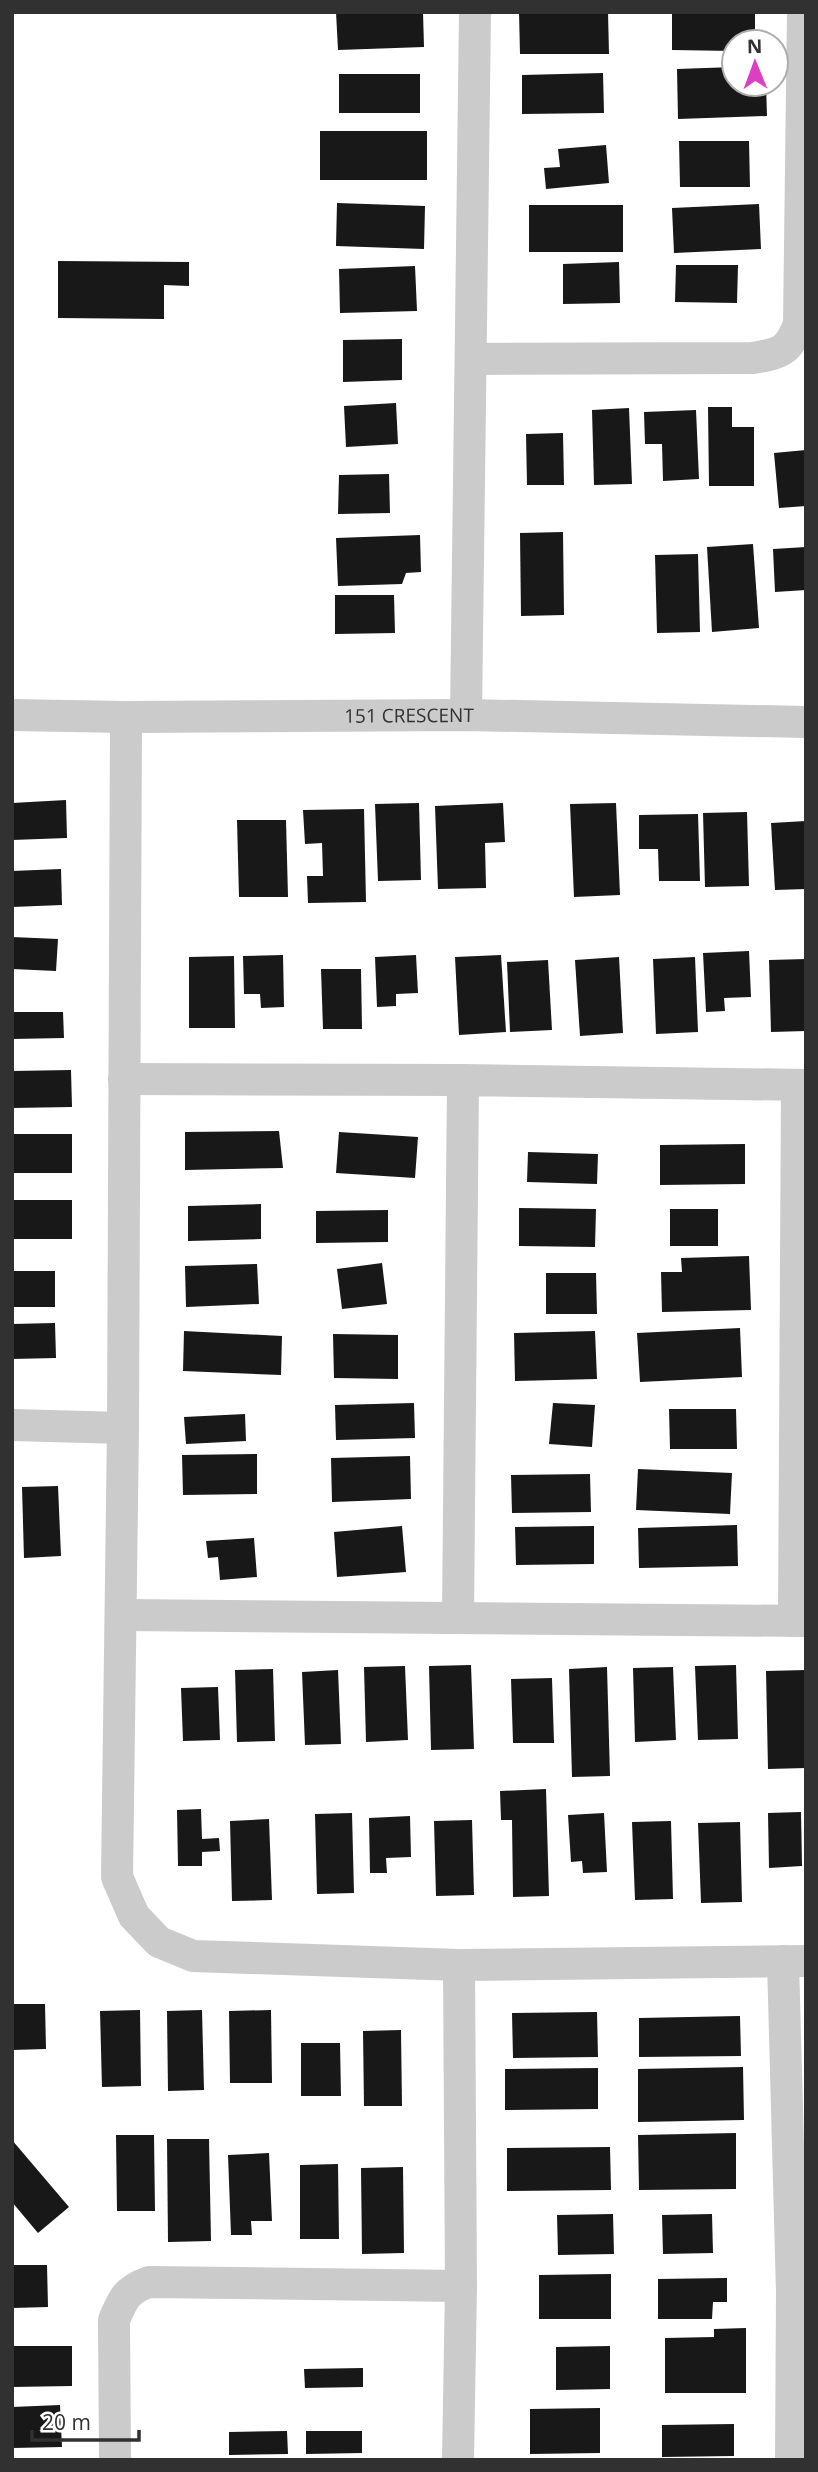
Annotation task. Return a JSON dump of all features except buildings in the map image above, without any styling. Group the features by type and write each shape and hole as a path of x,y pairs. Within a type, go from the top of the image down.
{"street":[{"path":"466,715 475,12"},
{"path":"471,359 753,358 776,354 792,343 799,324 803,12"},
{"name":"151 CRESCENT","path":"12,715 466,715 806,722"},
{"path":"125,717 123,1428 117,1877 134,1916 151,1934 159,1942 193,1956 459,1965 794,1961 799,2292 791,2460"},
{"path":"121,1615 800,1621 801,1085 124,1079"},
{"path":"458,1618 463,1080"},
{"path":"12,1425 123,1428"},
{"path":"458,2460 461,2286 459,1965"},
{"path":"115,2460 114,2320 122,2301 133,2287 149,2282 461,2286"}]}
